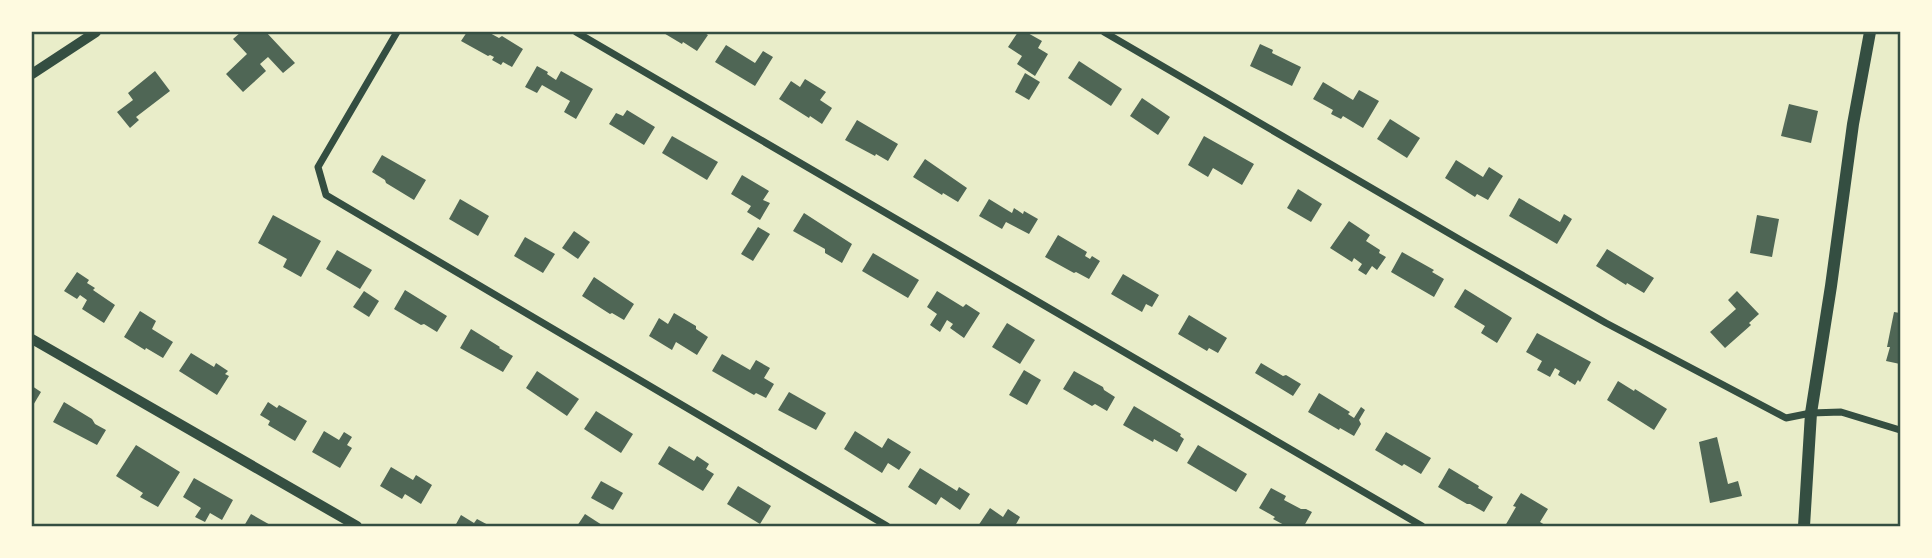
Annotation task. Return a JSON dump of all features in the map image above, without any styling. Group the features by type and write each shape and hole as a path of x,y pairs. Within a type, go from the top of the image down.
{"main road":[{"path":"1804,527 1811,413 1853,124 1870,32"}],"street":[{"path":"32,74 96,32"},
{"path":"397,32 318,167 326,195 887,527"},
{"path":"576,32 1422,527"},
{"path":"1104,32 1606,323 1786,418 1811,413 1841,412 1900,430"},
{"path":"32,339 357,527"}],"building":[{"path":"241,32 266,32 295,63 283,73 268,57 260,64 266,71 243,92 226,74 247,54 233,39"},
{"path":"467,32 488,32 499,38 502,36 523,49 512,67 503,62 501,65 492,60 494,57 461,41"},
{"path":"662,32 703,32 708,35 697,51"},
{"path":"1018,32 1026,32 1042,41 1038,48 1048,54 1035,76 1017,64 1022,56 1008,47"},
{"path":"1260,44 1301,67 1292,86 1250,66"},
{"path":"726,45 755,63 763,51 773,57 755,86 715,62"},
{"path":"1079,61 1122,89 1111,106 1068,78"},
{"path":"537,66 556,80 561,71 593,89 576,119 564,112 570,101 542,85 537,93 525,87"},
{"path":"155,71 170,91 136,117 139,120 130,128 117,112 133,100 128,93"},
{"path":"1025,73 1040,82 1029,100 1015,92"},
{"path":"805,79 826,92 820,100 832,108 822,124 779,99 791,81 800,87"},
{"path":"1323,82 1353,100 1359,90 1379,101 1363,128 1343,116 1341,119 1331,114 1333,110 1313,99"},
{"path":"1142,98 1170,117 1158,135 1130,116"},
{"path":"1789,104 1818,111 1811,143 1781,136"},
{"path":"627,110 655,127 644,145 609,124 616,113 623,116"},
{"path":"1390,119 1420,138 1407,158 1377,139"},
{"path":"857,120 898,144 888,161 845,140"},
{"path":"672,136 718,162 707,180 662,153"},
{"path":"1204,136 1254,164 1242,185 1213,168 1208,177 1188,165"},
{"path":"382,155 426,180 414,200 372,172"},
{"path":"925,159 967,188 958,202 913,177"},
{"path":"1456,160 1483,177 1489,167 1503,176 1488,200 1477,194 1475,197 1445,178"},
{"path":"742,175 769,191 763,200 770,203 760,220 747,212 751,206 731,194"},
{"path":"1298,189 1322,204 1311,222 1287,208"},
{"path":"1519,198 1560,222 1564,214 1572,219 1557,244 1509,216"},
{"path":"460,199 489,216 478,236 449,219"},
{"path":"989,199 1012,213 1014,208 1038,219 1029,234 1006,222 1002,229 979,216"},
{"path":"804,213 852,244 842,263 825,253 825,249 793,231"},
{"path":"273,215 321,241 301,277 283,267 287,259 258,243"},
{"path":"1757,215 1779,219 1772,257 1750,253"},
{"path":"1349,221 1370,235 1366,241 1386,257 1377,270 1372,266 1366,275 1358,270 1362,264 1354,258 1352,262 1330,248"},
{"path":"758,227 770,234 753,261 741,254"},
{"path":"574,231 590,242 578,259 562,248"},
{"path":"1058,235 1087,252 1085,256 1090,259 1092,256 1100,261 1089,279 1045,257"},
{"path":"525,237 555,254 543,273 514,256"},
{"path":"1607,249 1654,278 1644,293 1596,266"},
{"path":"337,250 372,270 360,289 326,269"},
{"path":"1402,252 1434,270 1432,272 1444,279 1434,297 1391,272"},
{"path":"873,253 919,280 908,298 862,271"},
{"path":"77,272 89,280 87,283 95,288 93,290 115,305 104,323 82,309 87,300 80,295 77,299 64,291"},
{"path":"1123,274 1159,295 1152,307 1146,304 1142,312 1111,294"},
{"path":"594,277 634,304 624,320 582,296"},
{"path":"1465,289 1512,318 1497,343 1481,333 1485,326 1454,307"},
{"path":"405,290 447,316 437,332 394,309"},
{"path":"364,291 379,301 369,317 353,307"},
{"path":"937,291 963,307 966,304 980,313 964,338 950,328 953,324 947,320 940,332 930,325 937,314 927,307"},
{"path":"1737,291 1759,314 1749,323 1751,325 1725,348 1710,332 1736,309 1728,300"},
{"path":"140,311 156,321 152,329 173,342 163,358 124,337"},
{"path":"1894,312 1900,313 1900,364 1886,361"},
{"path":"674,313 708,337 697,355 676,342 672,350 649,336 659,318 668,324"},
{"path":"1189,315 1227,338 1218,353 1209,348 1207,351 1178,334"},
{"path":"1007,323 1035,340 1020,364 992,347"},
{"path":"471,329 513,356 503,372 460,348"},
{"path":"1537,333 1591,362 1580,382 1578,380 1575,385 1558,375 1560,371 1555,368 1550,377 1537,370 1542,361 1526,352"},
{"path":"191,353 214,367 216,363 228,371 225,374 229,376 217,395 179,371"},
{"path":"722,354 750,370 756,360 770,368 764,378 774,384 766,398 756,393 754,395 712,371"},
{"path":"1261,363 1301,384 1293,396 1255,373"},
{"path":"1024,370 1041,380 1027,405 1009,395"},
{"path":"537,371 579,399 567,416 526,388"},
{"path":"1074,371 1115,397 1107,411 1095,404 1092,406 1063,389"},
{"path":"1618,381 1667,409 1654,430 1607,400"},
{"path":"32,386 41,392 32,407"},
{"path":"789,392 826,413 816,430 778,410"},
{"path":"1319,393 1350,412 1348,414 1354,418 1361,407 1365,410 1354,436 1308,412"},
{"path":"64,402 106,430 97,445 53,422"},
{"path":"268,402 277,408 279,405 307,421 295,441 268,425 270,421 260,415"},
{"path":"1134,406 1181,434 1184,439 1177,452 1123,425"},
{"path":"596,411 633,434 621,453 584,429"},
{"path":"324,431 339,440 344,432 352,437 347,445 352,448 340,468 312,452"},
{"path":"855,431 882,448 888,438 911,452 899,470 888,463 882,473 844,449"},
{"path":"1386,432 1431,458 1421,474 1375,450"},
{"path":"1717,437 1728,484 1738,481 1742,496 1710,503 1699,442"},
{"path":"136,445 180,472 158,507 140,497 143,493 116,476"},
{"path":"1198,445 1247,474 1236,492 1187,463"},
{"path":"669,446 694,461 697,456 709,464 706,469 714,474 703,491 658,464"},
{"path":"391,467 413,480 416,475 432,485 421,504 405,494 402,499 380,486"},
{"path":"920,468 957,491 959,487 970,494 960,510 941,497 936,505 908,487"},
{"path":"1449,468 1493,497 1484,512 1438,487"},
{"path":"194,478 233,500 222,520 210,513 205,522 195,517 201,508 183,497"},
{"path":"601,481 623,493 613,510 591,498"},
{"path":"738,486 771,506 760,524 727,504"},
{"path":"1271,488 1286,496 1284,500 1312,512 1304,526 1286,526 1259,508"},
{"path":"1521,493 1548,509 1540,522 1544,526 1505,526"},
{"path":"990,508 1003,517 1008,509 1020,517 1015,526 978,526"},
{"path":"251,514 272,526 244,526"},
{"path":"585,514 602,525 577,526"},
{"path":"461,515 474,523 477,519 490,526 455,526"}]}
